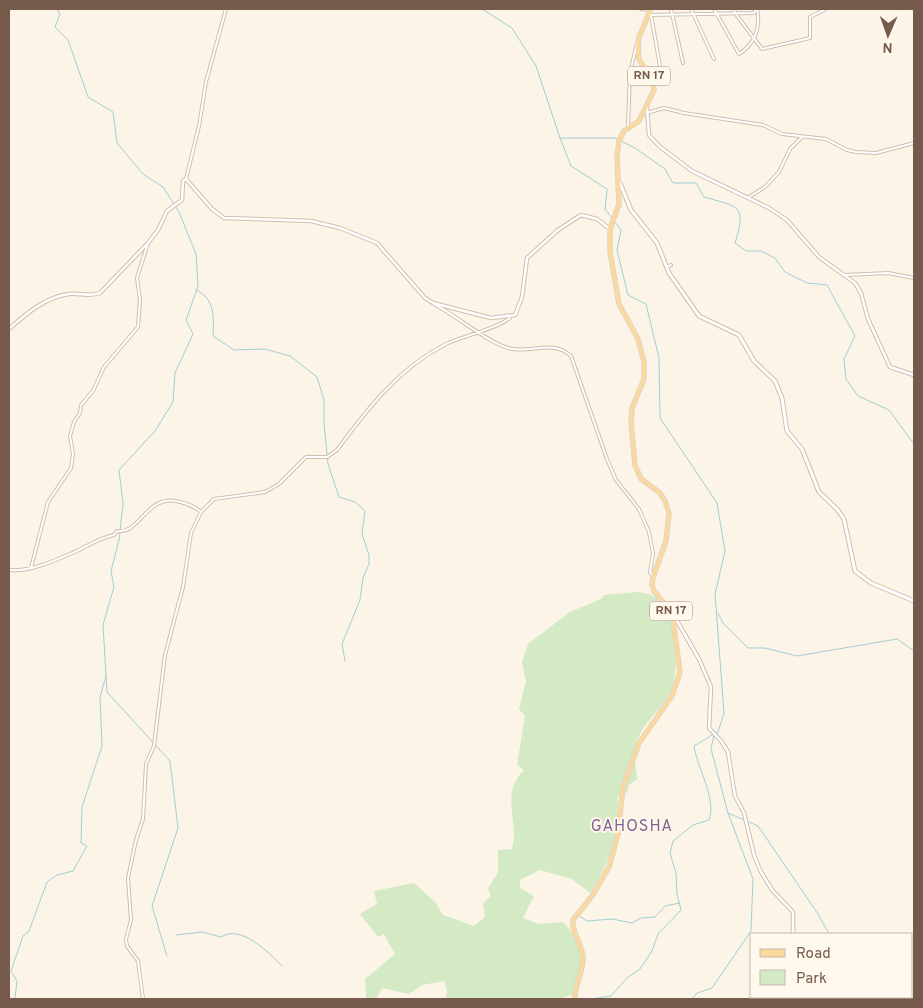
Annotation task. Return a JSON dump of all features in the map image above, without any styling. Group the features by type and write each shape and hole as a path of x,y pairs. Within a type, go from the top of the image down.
{"main road":[{"path":"638,42 650,9"},
{"name":"RN 17","path":"575,999 583,960 582,949 573,930 573,920 592,896 609,866 618,834 623,787 631,771 639,743 677,686 680,672 672,613 654,591 653,577 666,541 669,513 665,501 660,494 641,479 635,465 631,422 632,408 644,379 644,362 638,339 617,298 610,229 619,204 620,184 617,156 619,141 628,129 639,121 647,108 654,90 639,59 638,42"},
{"path":"620,184 632,210 652,235 666,267 700,316 739,335 754,361 775,381 782,398 787,431 802,450 819,492 837,509 844,519 855,571 871,583 914,601"}],"street":[{"path":"9,329 41,304 54,298 70,294 91,296 100,293 148,244 158,230 166,211 182,200 182,182 186,178 199,126 206,82 226,9"},
{"path":"641,9 650,9"},
{"path":"671,9 683,63"},
{"path":"691,9 714,59"},
{"path":"714,9 714,13 739,54 750,47 754,38 759,20 756,9"},
{"path":"734,9 762,49 810,38 810,17 824,10"},
{"path":"660,66 649,16 692,13 754,13 756,9"},
{"path":"628,129 630,73 638,42"},
{"path":"647,108 649,135 659,146 685,166 769,208 791,222 813,251 832,268 845,275 860,290 868,319 890,367 914,375"},
{"path":"647,113 664,108 684,113 763,125 782,134 826,139 847,150 862,153 876,153 914,143"},
{"path":"747,198 766,186 779,172 790,149 802,137"},
{"path":"186,178 212,209 226,219 312,221 340,228 377,243 425,298 508,348 554,347 565,350 571,356 607,460 616,480 639,509 649,532 652,554 650,572 653,577"},
{"path":"143,999 138,961 127,946 126,939 131,920 128,878 139,826 146,764 154,746 165,655 183,587 191,533 201,512 214,499 265,492 278,484 306,457 327,457 336,450 371,405 406,370 425,356 515,315 519,309 524,266 532,253 566,224 582,215 597,218 610,229"},
{"path":"648,237 652,235"},
{"path":"31,568 48,502 71,468 73,454 70,436 74,422 80,413 81,405 93,391 104,367 138,327 138,274 148,244"},
{"path":"666,267 671,265"},
{"path":"845,275 888,273 914,278"},
{"path":"876,274 877,278"},
{"path":"433,303 491,318 510,318"},
{"path":"9,570 20,571 31,568 71,554 83,546 114,535 117,531 122,532 132,528 156,503 175,500 194,506 201,512"},
{"path":"672,613 682,626 711,687 708,725 728,752 735,796 747,821 754,855 766,883 793,912 793,933"}],"green space":[{"path":"638,592 656,597 665,605 669,612 674,635 675,675 673,686 666,701 645,726 637,740 634,755 637,779 629,785 627,793 618,796 617,823 609,858 590,893 572,879 540,870 520,880 520,888 534,896 523,918 539,924 563,922 576,939 579,947 580,964 574,994 560,999 446,999 447,991 444,981 422,985 409,994 382,988 376,999 366,998 365,979 395,954 384,934 378,937 360,914 377,904 374,891 414,883 435,902 443,915 474,926 485,917 483,903 491,896 488,888 498,873 498,850 512,849 514,838 511,798 517,779 524,770 517,765 525,716 519,709 526,681 522,662 528,644 570,612 601,599 604,595"}],"waterway":[{"path":"57,9 60,14 55,27 68,40 88,97 113,112 117,143 143,174 163,187 179,212 196,254 198,286 186,320 193,334 175,373 173,402 155,431 119,470 123,504 119,540 111,571 114,587 103,625 107,692 170,761 178,828 152,906 167,956"},
{"path":"482,9 512,28 536,66 560,138 615,138 635,148 665,169 673,183 696,183 704,197 725,203 737,210 740,214 740,221 735,243 746,251 761,251 775,258 785,272 807,283 827,285 855,336 844,359 846,379 858,396 889,410 914,444"},
{"path":"560,138 571,166 607,189 605,209 612,218"},
{"path":"614,221 621,230 617,250 628,295 646,304 659,358 660,418 717,503 725,551 715,594 724,713 718,732 714,735 711,749 728,813 758,826 818,914 828,933"},
{"path":"196,290 207,298 210,303 213,316 213,336 234,350 265,349 290,356 317,377 324,400 328,464 339,497 355,502 365,511 362,534 369,555 369,564 363,578 360,600 342,644 345,661"},
{"path":"718,613 723,623 748,648 765,648 797,656 897,639 914,651"},
{"path":"15,999 17,981 11,971 23,936 29,931 47,882 57,875 73,871 87,846 81,843 82,807 102,746 100,697 106,676"},
{"path":"591,999 611,996 627,978 640,969 652,951 658,934 681,910 677,894 676,873 670,853 673,841 693,825 709,820 711,812 709,793 694,746 712,735"},
{"path":"692,999 697,993 712,988 751,931 753,879 728,813"},
{"path":"579,916 587,921 612,919 632,923 641,918 655,917 665,906 680,903"},
{"path":"176,935 202,932 221,937 237,934 254,941 282,966"}],"district":[{"name":"GAHOSHA","path":"632,827"}]}
